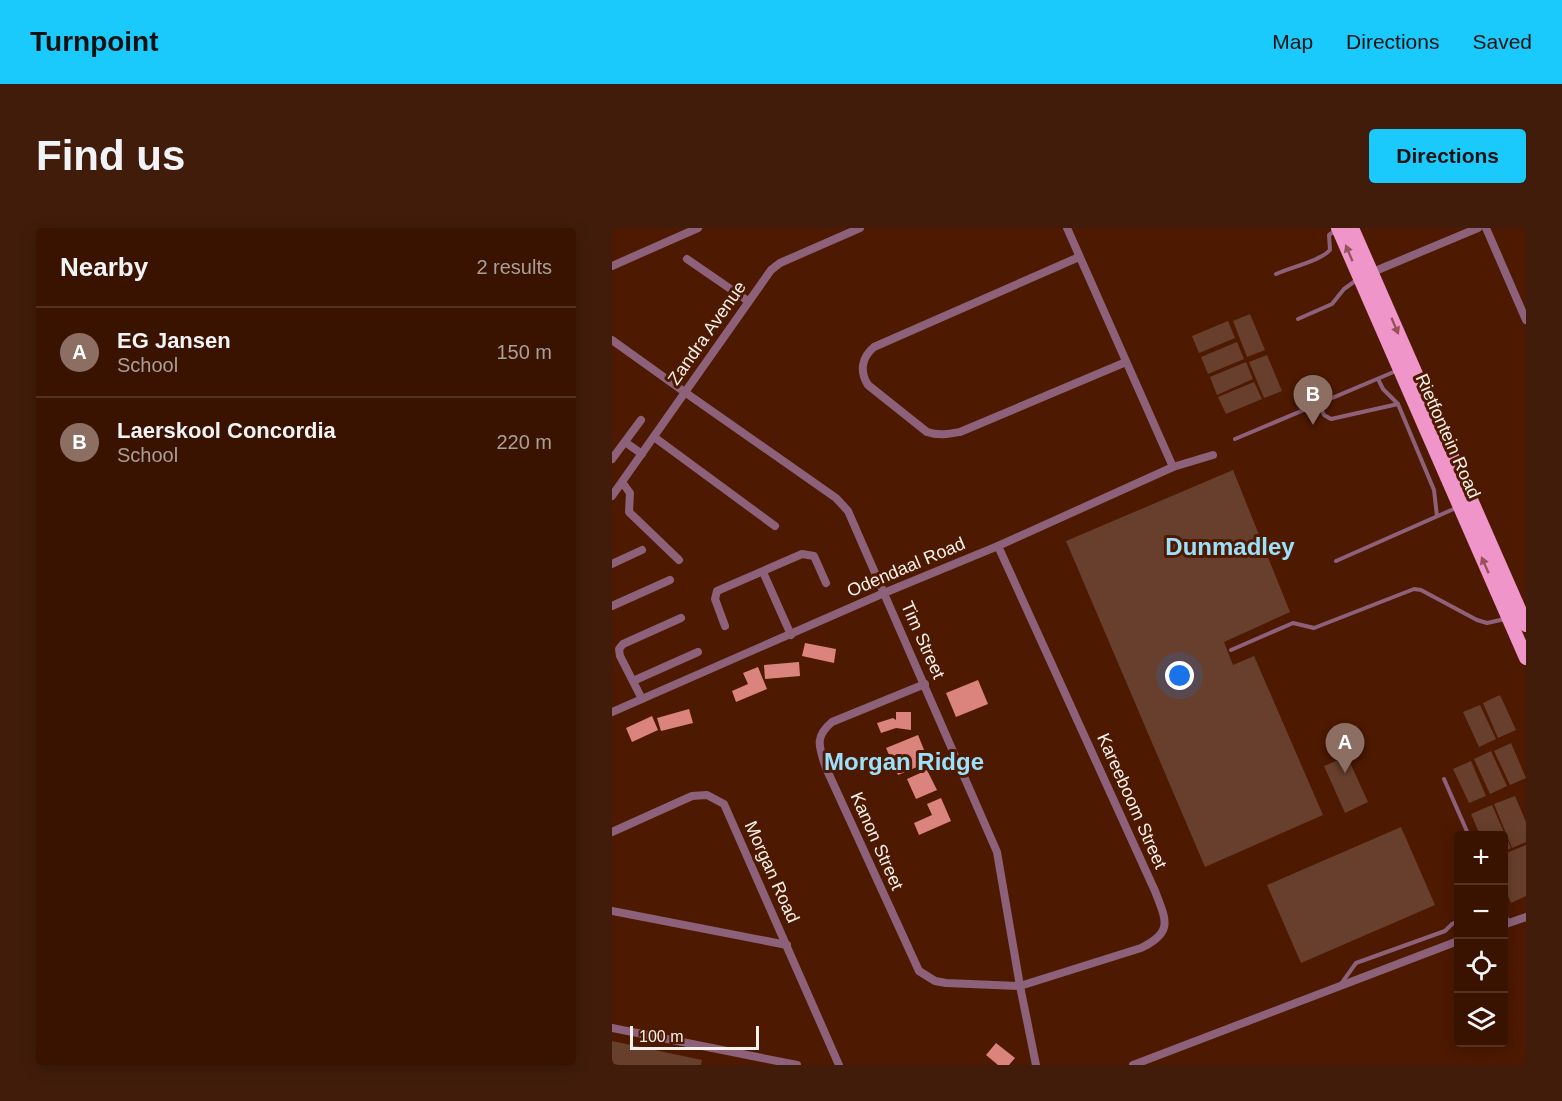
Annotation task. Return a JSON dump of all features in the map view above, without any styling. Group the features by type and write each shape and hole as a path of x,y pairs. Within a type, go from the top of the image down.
{"main road":[{"name":"Rietfontein Road","path":"1338,228 1366,275 1473,501 1520,617 1526,658"},
{"name":"Rietfontein Road","path":"1352,228 1400,370 1459,507 1520,617"},
{"path":"1459,507 1473,501"}],"street":[{"path":"612,266 698,228"},
{"name":"Zandra Avenue","path":"612,496 771,270 780,263 860,228"},
{"path":"1067,228 1173,467"},
{"path":"1366,275 1478,228"},
{"path":"1486,228 1526,320"},
{"path":"1079,257 874,347 867,352 862,369 868,384 927,432 949,434 960,432 1126,362"},
{"path":"687,259 748,301"},
{"name":"Tim Street","path":"612,340 842,502 848,511 998,852 1020,986 1036,1065"},
{"path":"612,459 641,420"},
{"path":"654,437 775,526"},
{"path":"625,442 642,454"},
{"name":"Odendaal Road","path":"612,712 884,593 998,546 1173,467 1213,455"},
{"path":"622,482 630,493 629,512 679,560"},
{"name":"Kareeboom Street","path":"998,546 1155,891 1165,926 1158,939 1141,948 1020,986"},
{"path":"612,564 642,550"},
{"path":"725,626 715,599 717,591 806,554 814,556 817,560 826,583"},
{"path":"764,572 791,635"},
{"path":"612,606 670,580"},
{"path":"642,699 620,656 621,646 681,618"},
{"path":"633,681 698,652"},
{"name":"Kanon Street","path":"925,684 832,723 824,729 819,744 826,768 919,971 935,981 946,983 1020,986"},
{"name":"Morgan Road","path":"612,832 692,796 707,795 719,800 728,811 839,1065"},
{"path":"612,911 787,945"},
{"path":"1508,923 1526,917"},
{"path":"1133,1065 1454,943"},
{"path":"612,1028 797,1065"}],"lane":[{"path":"1276,274 1320,258 1327,253 1330,250 1329,235 1338,228"},
{"path":"1298,319 1332,304 1344,289 1366,275"},
{"path":"1235,439 1400,370"},
{"path":"1378,379 1383,389 1398,404 1434,490 1437,516"},
{"path":"1319,404 1324,415 1331,419 1398,404"},
{"path":"1336,561 1459,507"},
{"path":"1231,650 1293,623 1314,628 1414,589 1421,590 1477,620 1495,622 1520,617"},
{"path":"1444,779 1467,831"},
{"path":"1339,987 1356,963 1445,931 1454,923"}],"shaded area":[{"path":"1250,314 1265,350 1247,357 1233,321"},
{"path":"1228,321 1235,338 1199,353 1192,336"},
{"path":"1237,342 1244,359 1208,374 1201,357"},
{"path":"1267,355 1282,391 1264,398 1249,362"},
{"path":"1246,362 1253,379 1217,395 1210,377"},
{"path":"1254,382 1262,399 1226,414 1218,397"},
{"path":"1233,470 1290,612 1224,642 1233,665 1254,656 1323,815 1205,867 1066,541"},
{"path":"1500,695 1516,730 1498,738 1483,703"},
{"path":"1480,705 1496,739 1479,747 1463,712"},
{"path":"1511,743 1526,778 1510,785 1494,751"},
{"path":"1491,751 1507,786 1490,794 1474,759"},
{"path":"1347,756 1368,802 1345,813 1324,766"},
{"path":"1471,761 1486,796 1469,803 1453,769"},
{"path":"1515,796 1526,822 1526,842 1512,848 1508,831 1505,831 1494,804"},
{"path":"1492,805 1503,831 1478,831 1471,814"},
{"path":"1401,827 1435,905 1301,963 1267,885"},
{"path":"1526,845 1526,896 1511,903 1508,896 1508,852"},
{"path":"612,1041 702,1060 701,1065 612,1065"}],"building":[{"path":"805,643 836,649 834,663 802,656"},
{"path":"799,662 800,676 765,679 764,665"},
{"path":"758,667 767,689 736,702 732,691 748,684 743,673"},
{"path":"978,680 988,704 956,717 946,693"},
{"path":"689,709 693,723 661,731 657,718"},
{"path":"896,712 911,712 911,730 896,728 881,733 877,723 893,718 896,720"},
{"path":"652,716 658,730 632,742 626,728"},
{"path":"918,735 929,762 898,775 886,748"},
{"path":"927,770 937,790 916,799 907,779"},
{"path":"941,798 951,821 919,835 914,823 932,815 927,804"},
{"path":"996,1043 1015,1058 1009,1065 998,1065 986,1055"}],"place":[{"name":"Laerskool Concordia","path":"1313,425"},
{"name":"EG Jansen","path":"1345,773"}],"district":[{"name":"Dunmadley","path":"1230,546"},
{"name":"Morgan Ridge","path":"904,761"}]}
